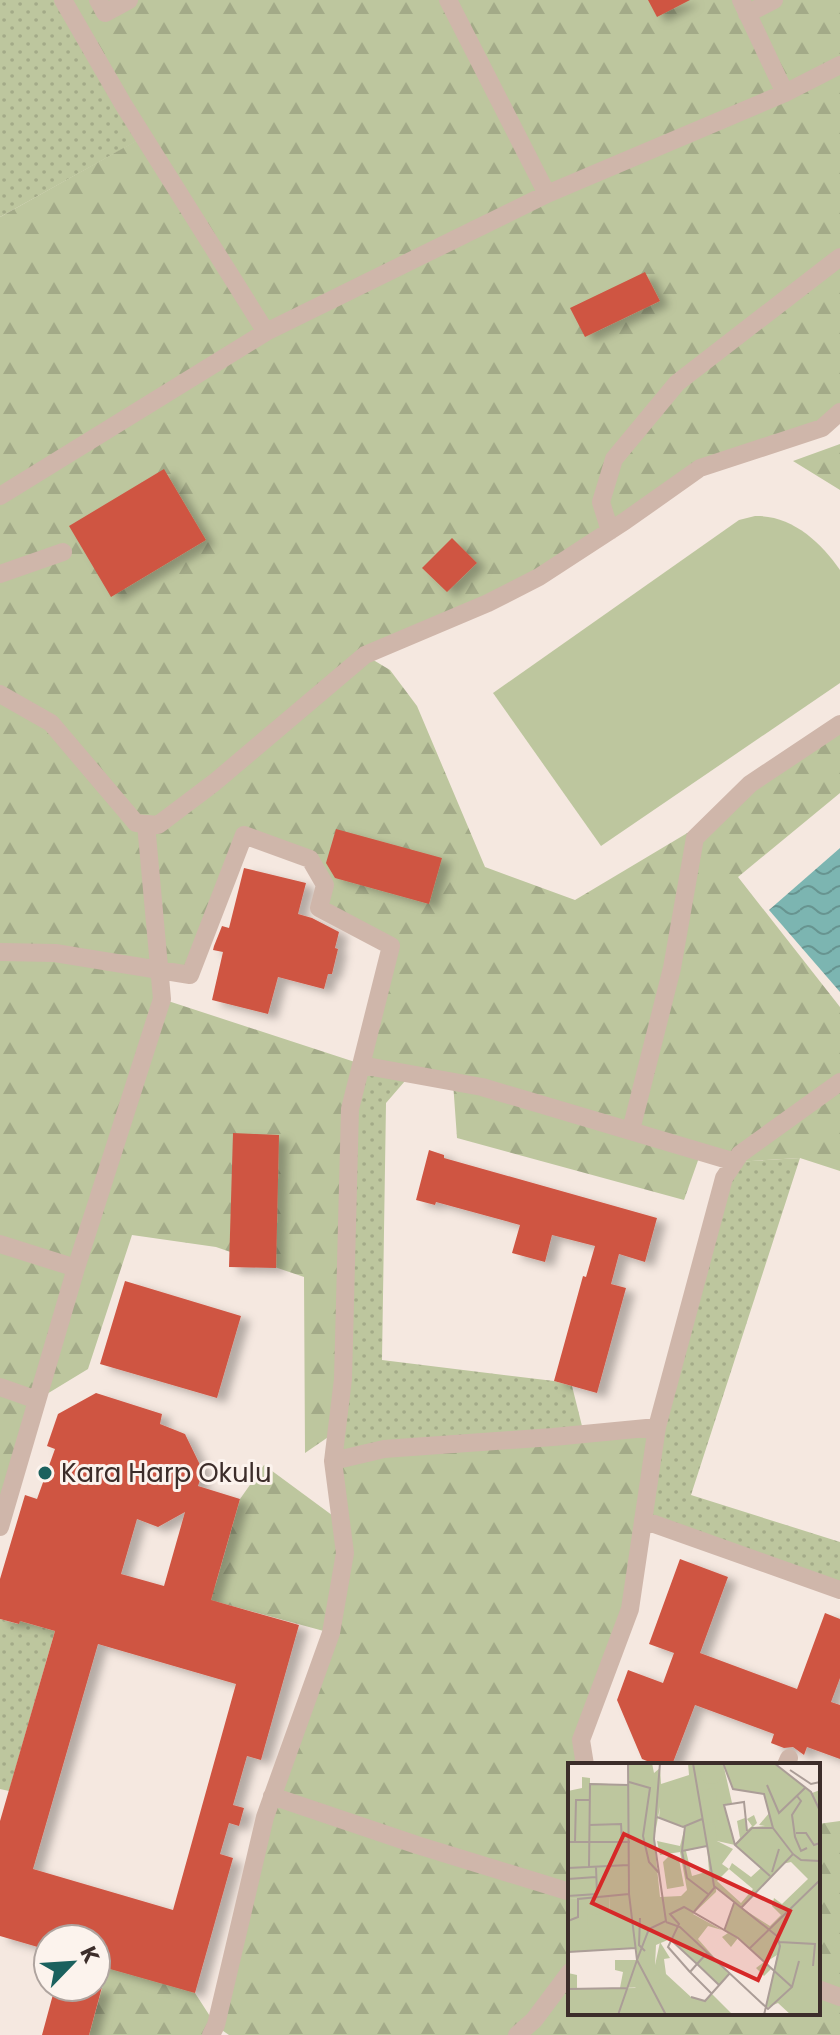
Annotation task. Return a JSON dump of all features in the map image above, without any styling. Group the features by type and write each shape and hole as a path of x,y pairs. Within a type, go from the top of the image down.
{"lane":[{"path":"63,0 123,104 266,332"},
{"path":"98,0 105,13 129,0"},
{"path":"448,0 547,194"},
{"path":"774,0 744,7 785,93"},
{"path":"0,496 266,332 547,194 785,93 840,65"},
{"path":"610,531 601,502 614,459 677,383 840,257"},
{"path":"0,694 51,723 136,823 158,825 215,782 365,655 488,603 539,577 700,468 822,428 840,412"},
{"path":"0,574 63,552"},
{"path":"631,1130 672,968 695,838 750,784 840,724"},
{"path":"0,1527 76,1268 162,999 146,824"},
{"path":"1,953 55,953 190,975 244,835 310,859 325,885 319,908 391,946 350,1109 343,1379 333,1461 345,1553 331,1633 265,1817 218,2032"},
{"path":"361,1065 482,1087 735,1162"},
{"path":"585,1763 581,1740 630,1609 657,1427 724,1178 740,1154 840,1082"},
{"path":"0,1244 76,1268"},
{"path":"0,1387 37,1400"},
{"path":"333,1461 384,1449 657,1427"},
{"path":"643,1520 840,1590"},
{"path":"272,1796 568,1891"},
{"path":"517,2035 534,2020 568,1975"},
{"path":"820,1990 840,1997"}],"green space":[{"path":"0,0 63,0 144,137 0,217"},
{"path":"63,0 840,0 840,412 700,468 539,577 365,655 390,670 417,706 485,867 575,900 689,832 695,838 840,724 840,793 738,877 840,1007 840,1171 800,1158 735,1162 701,1152 684,1200 457,1138 453,1082 361,1065 337,1431 305,1453 304,1277 216,1247 132,1235 88,1369 37,1400 0,1527 0,217 143,137","holes":["244,835 310,859 325,885 319,908 391,946 361,1064 162,999 160,972 190,975"]},
{"path":"840,444 840,490 793,461"},
{"path":"755,516 781,520 804,532 840,570 840,683 601,846 493,693 739,520"},
{"path":"361,1065 411,1074 386,1103 382,1360 554,1381 572,1386 584,1434 333,1461"},
{"path":"800,1158 691,1495 840,1542 840,1590 643,1520 657,1426 735,1162"},
{"path":"657,1427 630,1609 581,1740 585,1763 568,1763 568,2015 820,2015 820,1824 840,1821 840,2035 229,2035 216,2026 211,2035 89,2035 98,2003 112,2003 112,1961 195,1993 215,2024 265,1817 331,1633 217,1602 206,1607 240,1499 264,1465 340,1521 333,1461"},
{"path":"0,1619 55,1631 9,1791 0,1789"}],"water":[{"path":"840,848 840,992 769,910"}],"building":[{"path":"648,0 690,0 657,17"},
{"path":"645,272 660,301 585,337 570,308"},
{"path":"164,469 206,540 111,597 69,526"},
{"path":"452,538 477,563 447,592 422,568"},
{"path":"336,829 442,858 429,904 335,878 326,863"},
{"path":"244,868 306,883 298,914 339,932 332,974 328,974 324,989 278,977 268,1014 212,1000 223,952 213,950 222,926 229,928"},
{"path":"233,1133 279,1135 276,1268 229,1267"},
{"path":"429,1150 444,1155 444,1158 657,1218 645,1262 619,1254 611,1284 626,1288 597,1393 554,1381 583,1276 586,1277 595,1246 552,1235 545,1262 512,1253 520,1225 436,1202 435,1205 416,1200"},
{"path":"125,1281 241,1316 217,1398 100,1364"},
{"path":"96,1393 162,1414 160,1424 185,1434 203,1471 198,1486 240,1499 211,1600 299,1625 261,1760 247,1756 233,1805 244,1808 239,1826 229,1823 220,1854 233,1858 195,1993 112,1970 112,1923 32,1923 32,1945 0,1936 0,1821 55,1631 0,1619 0,1579 25,1495 37,1499 55,1449 47,1446 58,1414","holes":["185,1512 164,1586 121,1574 137,1519 158,1527","98,1644 236,1684 173,1910 33,1869"]},
{"path":"680,1559 728,1577 700,1653 797,1689 825,1613 840,1619 840,1678 831,1702 840,1705 840,1759 807,1747 804,1755 793,1747 784,1748 771,1743 774,1734 695,1705 673,1763 652,1763 642,1759 617,1700 628,1670 663,1683 674,1653 649,1644"},
{"path":"51,2003 98,2003 89,2035 42,2035"}],"place":[{"name":"Kara Harp Okulu","path":"45,1473"}]}
